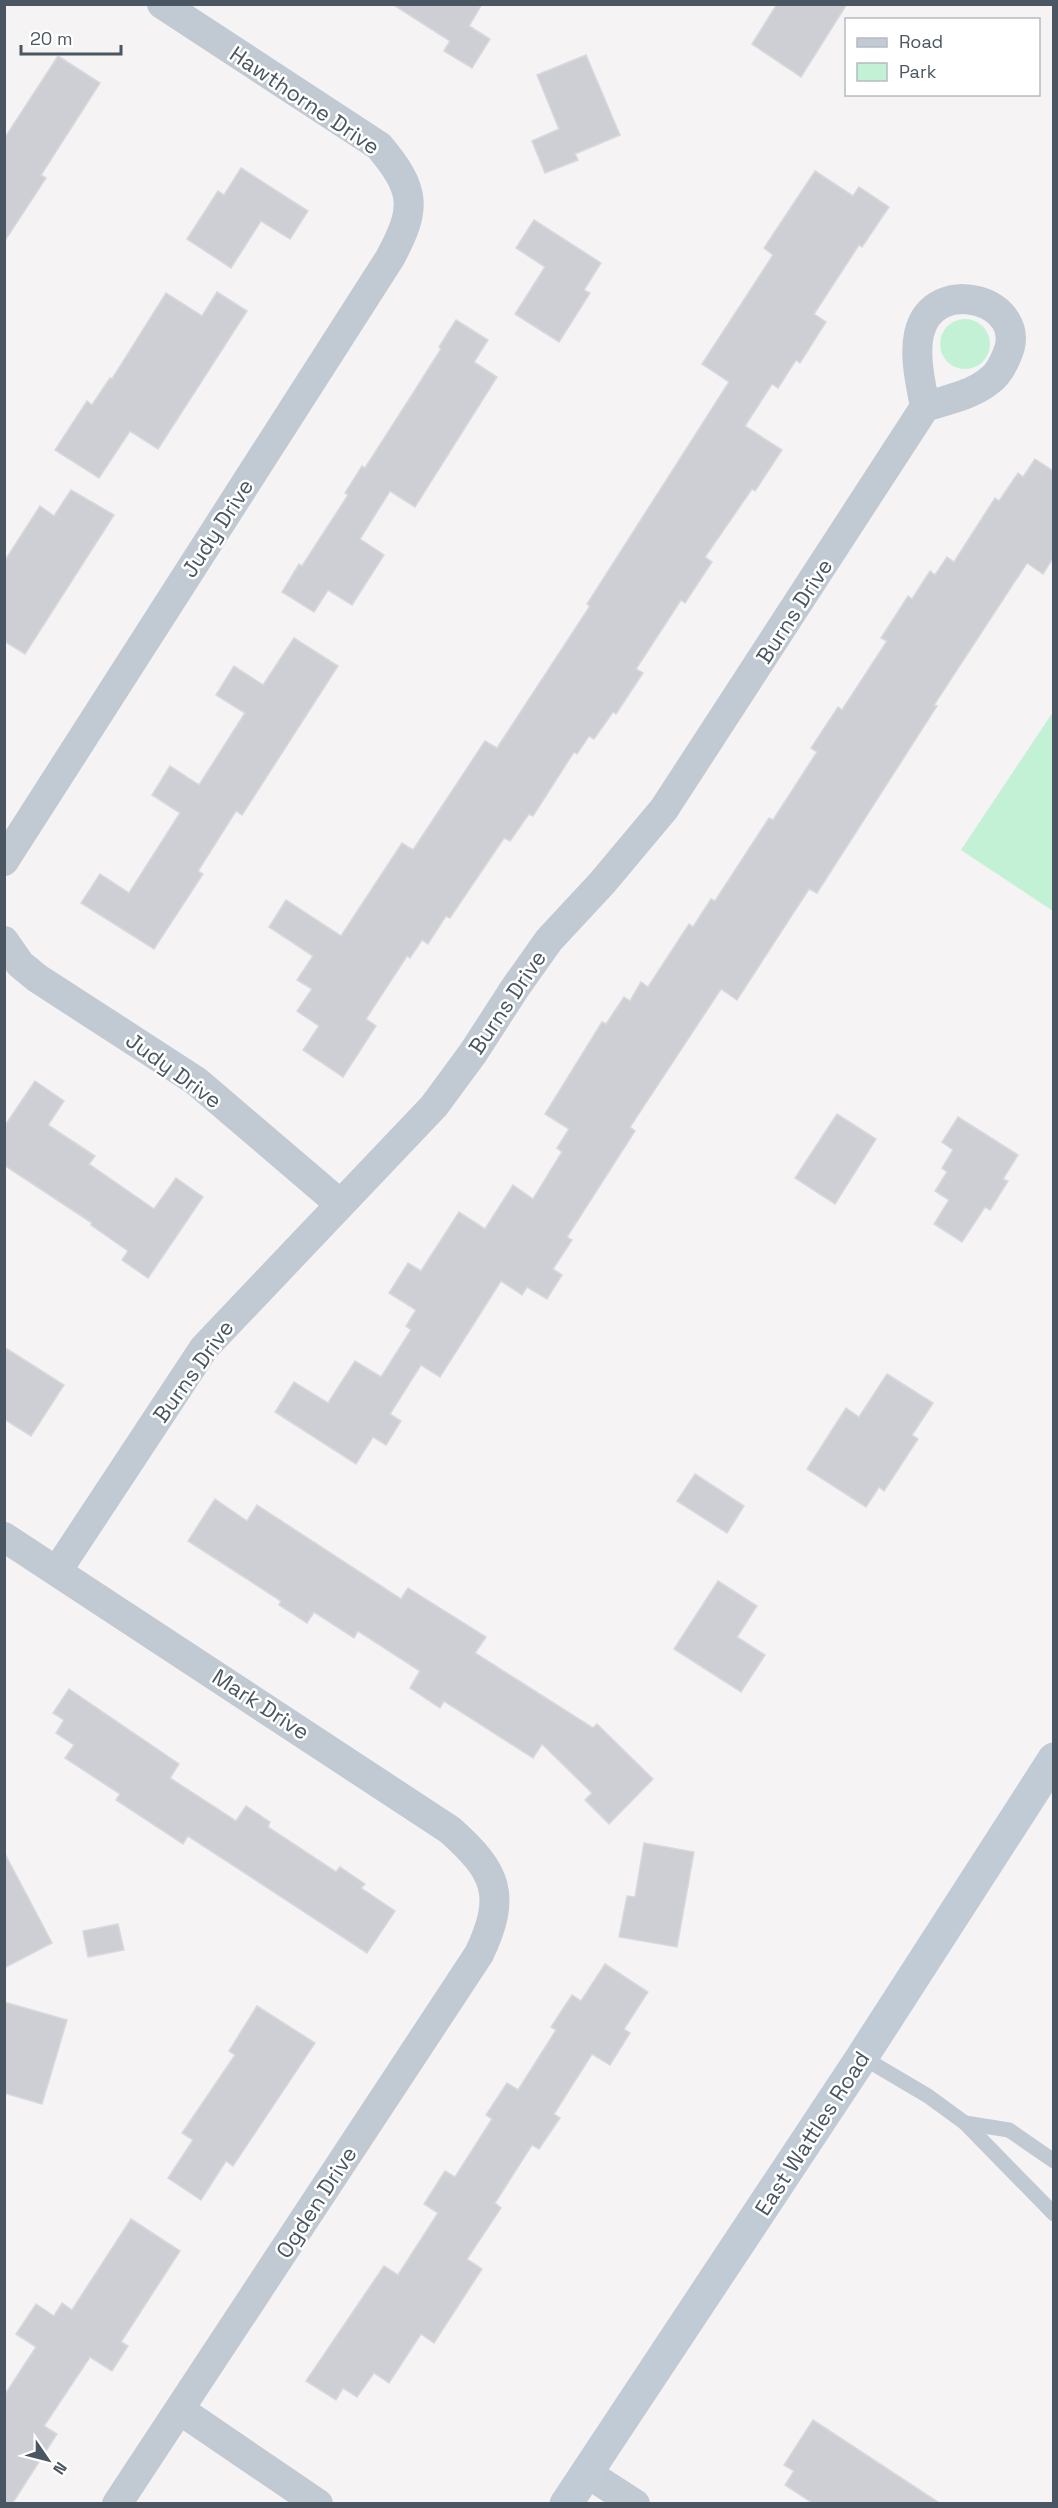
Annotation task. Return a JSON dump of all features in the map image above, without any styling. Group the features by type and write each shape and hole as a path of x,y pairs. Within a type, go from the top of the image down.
{"main road":[{"name":"East Wattles Road","path":"566,2504 862,2057 1053,1759"}],"street":[{"name":"Hawthorne Drive","path":"162,4 379,146 407,187"},
{"name":"Judy Drive","path":"4,861 390,258 404,231 410,208 407,187"},
{"name":"Burns Drive","path":"57,1571 204,1348 434,1106 466,1063 549,940 609,875 664,809 925,407"},
{"name":"Judy Drive","path":"4,941 20,964 37,978 195,1081 340,1204"},
{"name":"Mark Drive","path":"4,1537 450,1830 469,1847 484,1866 495,1893"},
{"name":"Ogden Drive","path":"117,2504 479,1954 495,1912 495,1893"},
{"path":"180,2409 318,2504"},
{"path":"587,2473 634,2504"}],"lane":[{"path":"862,2057 928,2096 965,2123 1053,2214"},
{"path":"965,2123 1009,2130 1053,2161"}],"green space":[{"path":"965,319 974,321 985,330 990,344 988,353 979,364 965,369 956,367 945,358 940,344 942,335 951,324"},
{"path":"1053,712 1053,911 961,850"}],"building":[{"path":"392,4 482,4 469,26 490,39 472,68 444,51 450,41"},
{"path":"777,4 847,4 801,77 752,44"},
{"path":"586,55 620,135 575,154 578,160 545,173 532,141 559,129 537,75"},
{"path":"58,56 100,83 41,175 46,178 4,242 4,139"},
{"path":"241,168 308,211 290,239 261,221 231,268 187,239 218,191 224,195"},
{"path":"815,171 853,196 859,187 889,207 862,247 859,245 814,314 826,322 800,363 796,360 778,388 772,384 745,426 782,450 755,491 752,489 705,557 712,562 685,603 681,600 636,669 643,673 616,714 613,712 594,739 589,736 577,754 574,752 533,816 529,814 510,841 504,838 450,918 446,916 428,944 422,940 410,958 407,956 366,1019 376,1026 343,1077 303,1050 319,1026 297,1011 312,989 297,980 313,956 269,927 286,900 341,936 402,843 413,850 485,741 497,748 590,606 587,604 729,382 702,364 773,255 764,248"},
{"path":"534,220 601,263 584,290 590,293 559,342 515,314 545,267 516,248"},
{"path":"217,292 247,311 158,449 130,431 99,478 55,450 87,401 92,405 110,378 112,379 166,293 202,316"},
{"path":"456,320 488,340 474,362 497,377 415,507 390,491 360,539 384,555 352,605 328,590 314,612 282,592 299,564 302,566 348,495 345,493 362,466 365,468 408,401 441,349 439,347"},
{"path":"1035,459 1053,471 1053,558 1043,574 1027,563 934,705 937,706 817,893 809,889 737,1000 721,989 630,1127 635,1131 567,1237 572,1240 553,1269 562,1275 547,1299 527,1287 522,1295 501,1281 440,1377 421,1365 390,1414 401,1421 386,1445 373,1437 356,1464 275,1412 294,1382 328,1403 355,1361 381,1377 411,1330 406,1326 416,1310 389,1293 408,1263 421,1271 459,1212 485,1229 513,1185 533,1199 562,1152 557,1148 569,1129 545,1114 602,1022 606,1024 624,997 630,1001 641,982 648,987 689,924 693,927 711,899 715,901 769,818 773,820 817,752 811,748 838,707 842,710 887,641 881,638 908,596 912,599 930,571 935,575 947,557 954,562 995,498 999,501 1018,473 1023,477"},
{"path":"71,490 114,515 25,654 4,641 4,562 40,506 54,516"},
{"path":"294,638 338,666 242,815 236,811 198,871 203,874 154,949 81,903 100,874 129,893 180,813 152,795 170,766 199,785 245,713 216,695 234,666 263,685"},
{"path":"35,1081 64,1101 48,1125 95,1156 89,1164 154,1209 176,1178 203,1197 148,1278 122,1260 128,1251 91,1225 92,1223 4,1165 4,1127"},
{"path":"837,1114 876,1139 835,1204 795,1178"},
{"path":"958,1117 1018,1155 1003,1179 1008,1181 990,1210 985,1207 962,1242 934,1224 949,1200 935,1191 947,1172 942,1168 953,1150 942,1142"},
{"path":"4,1347 64,1385 31,1436 4,1419"},
{"path":"887,1374 933,1403 912,1435 918,1439 884,1491 879,1487 866,1507 807,1469 846,1408 859,1417"},
{"path":"695,1474 744,1506 727,1533 677,1501"},
{"path":"215,1499 247,1521 257,1505 401,1599 408,1588 486,1637 475,1653 593,1728 597,1724 653,1779 609,1824 585,1800 592,1793 542,1744 533,1758 444,1701 440,1708 410,1688 420,1671 358,1631 354,1638 314,1612 307,1623 279,1605 281,1601 188,1541"},
{"path":"718,1581 757,1606 737,1637 765,1655 741,1692 674,1649"},
{"path":"69,1689 179,1764 170,1778 236,1821 246,1806 270,1822 268,1827 336,1872 340,1867 365,1884 361,1888 395,1911 367,1953 188,1836 183,1844 116,1800 120,1794 65,1758 74,1745 56,1733 64,1720 53,1713"},
{"path":"644,1843 694,1852 677,1947 619,1937 627,1896 635,1897"},
{"path":"4,1852 52,1943 4,1968"},
{"path":"118,1924 124,1950 88,1957 83,1931"},
{"path":"605,1964 648,1992 624,2029 630,2033 610,2065 592,2054 554,2114 560,2118 539,2149 532,2145 495,2203 501,2208 467,2259 482,2269 434,2343 421,2334 389,2383 374,2373 357,2397 343,2388 336,2400 306,2381 384,2266 398,2275 438,2213 424,2204 445,2171 455,2177 492,2119 486,2115 507,2083 518,2090 556,2030 551,2027 572,1995 581,2001"},
{"path":"4,2002 67,2020 42,2104 4,2093"},
{"path":"257,2006 315,2043 233,2166 226,2161 201,2200 168,2178 193,2140 182,2133 235,2055 229,2051"},
{"path":"131,2219 180,2251 121,2342 128,2346 112,2371 90,2357 44,2426 57,2434 12,2504 4,2504 4,2396 36,2347 16,2334 36,2304 54,2316 62,2303 72,2310"},
{"path":"813,2420 941,2504 814,2504 785,2485 794,2471 784,2465"}]}
